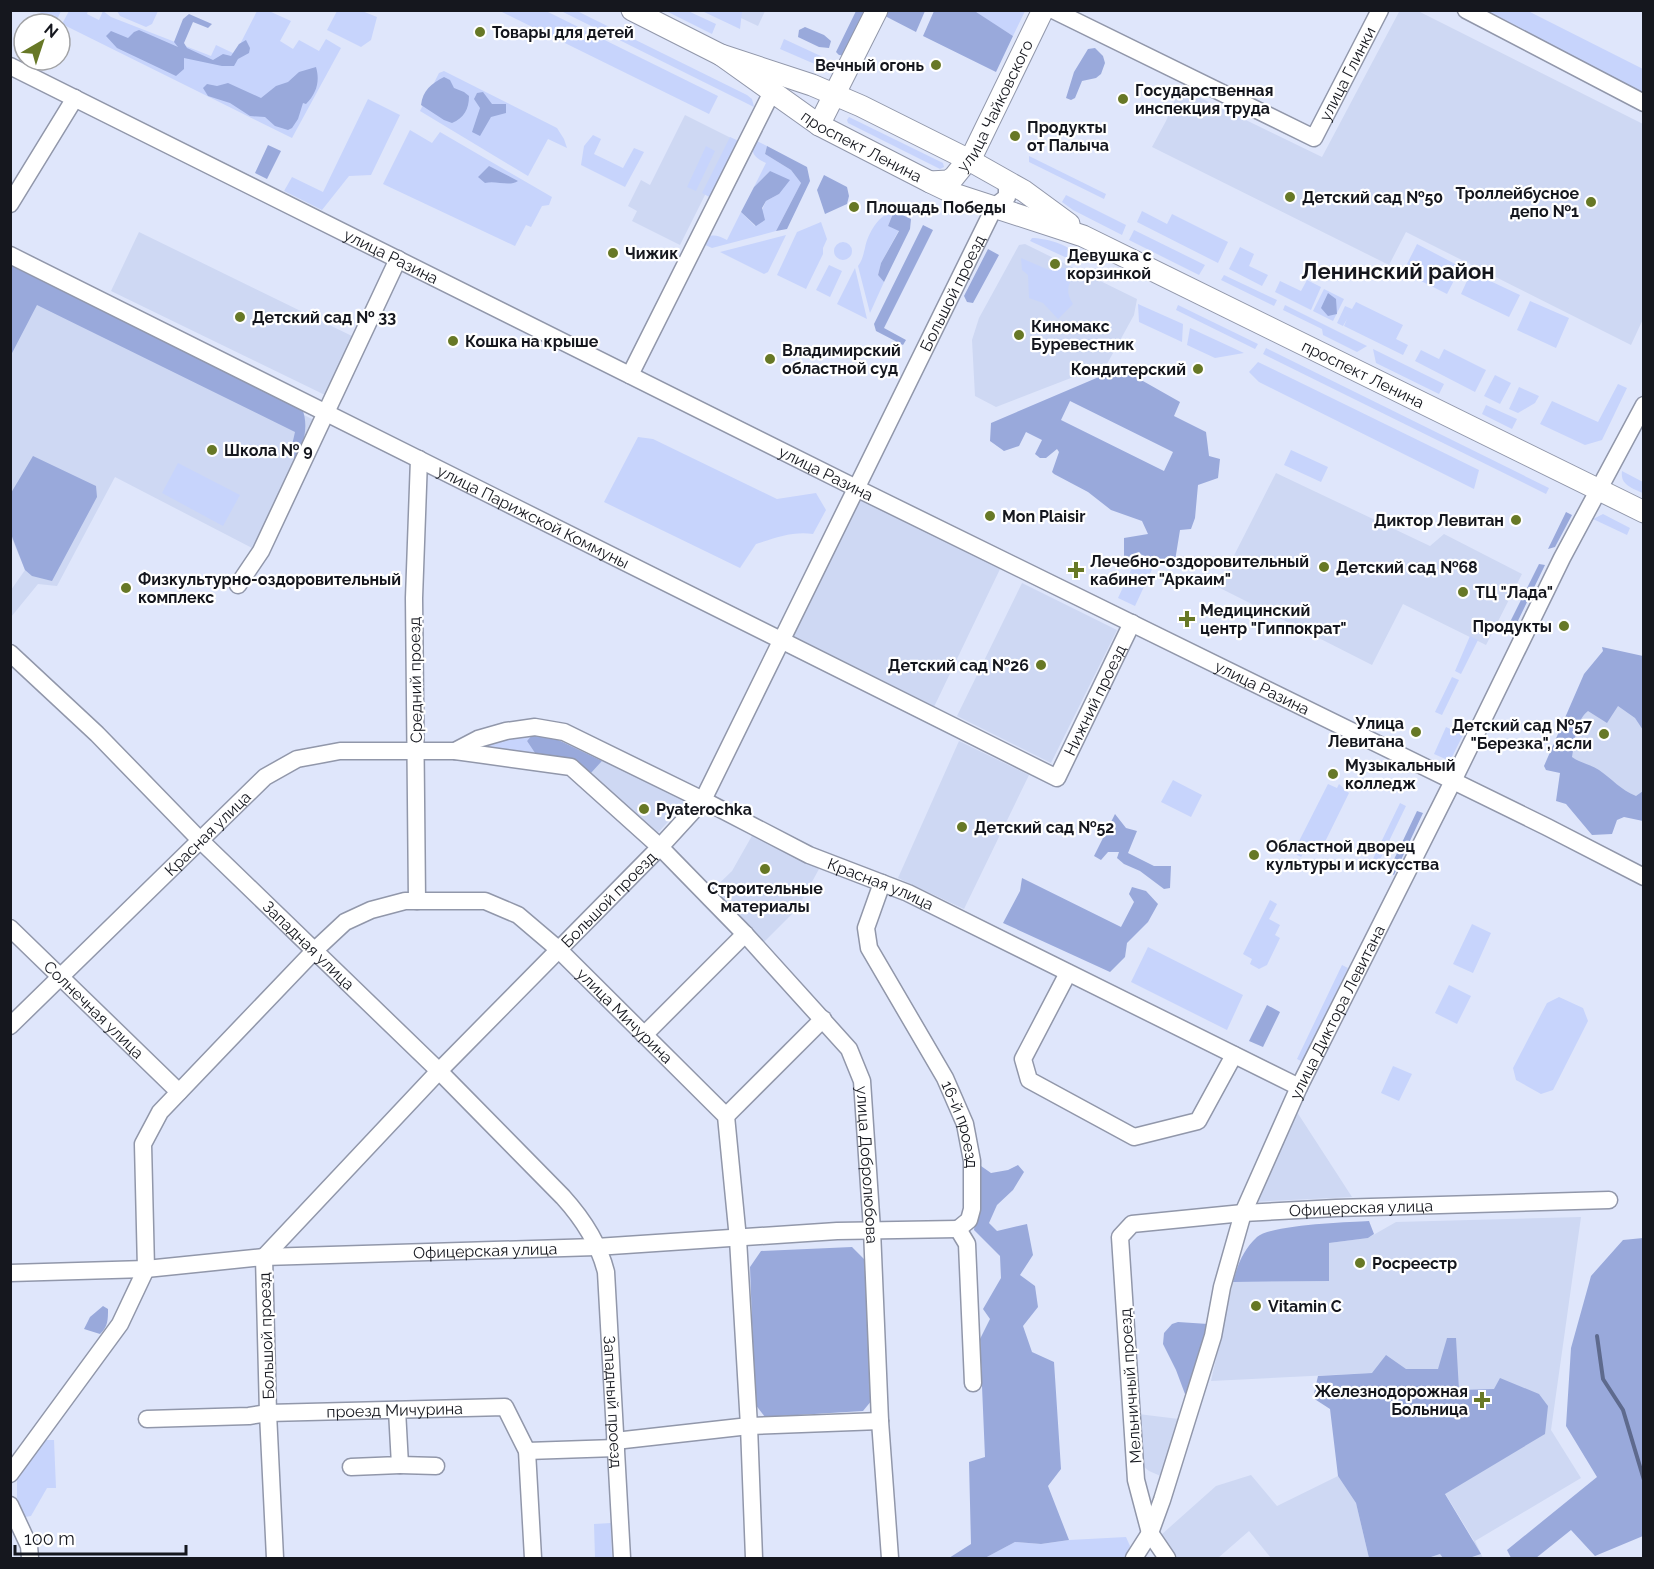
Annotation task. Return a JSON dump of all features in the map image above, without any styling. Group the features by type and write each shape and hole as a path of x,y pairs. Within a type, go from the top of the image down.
{"main road":[{"name":"проспект Ленина","path":"632,10 720,55 819,125 930,182 957,195 1083,236 1644,512"},
{"path":"819,125 877,10"},
{"name":"улица Чайковского","path":"930,182 948,181 969,160 1043,10"},
{"name":"проспект Ленина","path":"720,55 835,94 969,160 1024,191 1083,236"}],"street":[{"name":"улица Глинки","path":"1053,10 1314,138 1380,10"},
{"path":"1466,10 1644,103"},
{"name":"улица Разина","path":"10,66 856,488 1644,877"},
{"path":"630,375 772,92"},
{"path":"10,204 75,98"},
{"name":"Большой проезд","path":"275,1558 264,1257 439,1071 660,847 703,800 995,206 1007,197 1007,182"},
{"name":"улица Парижской Коммуны","path":"10,255 1057,778"},
{"path":"238,585 261,551 398,259"},
{"name":"улица Диктора Левитана","path":"1134,1558 1150,1533 1213,1336 1222,1287 1243,1213 1299,1087 1563,558 1644,405"},
{"name":"Средний проезд","path":"417,901 414,598 419,459"},
{"name":"Нижний проезд","path":"1057,778 1132,623"},
{"name":"Западная улица","path":"10,653 97,734 201,841 439,1071 580,1216 596,1247"},
{"name":"Красная улица","path":"455,751 478,739 506,731 535,727 564,732 809,855 908,893 1299,1087"},
{"name":"Красная улица","path":"10,1026 265,777 297,759 340,751 455,751 571,767 660,847"},
{"name":"улица Добролюбова","path":"660,847 745,934 849,1049 862,1081 872,1230 880,1421 890,1558"},
{"name":"16-й проезд","path":"882,883 866,928 869,948 945,1078 965,1124 972,1161 972,1209 969,1220 958,1229"},
{"name":"улица Мичурина","path":"10,1474 120,1324 146,1269 143,1144 160,1112 315,950 345,922 371,910 405,900 485,901 518,915 558,949 726,1116"},
{"name":"Солнечная улица","path":"10,927 179,1092"},
{"path":"644,1035 745,934"},
{"path":"1068,973 1023,1059 1029,1080 1134,1137 1198,1121 1234,1055"},
{"path":"754,1558 738,1239 726,1116 823,1019"},
{"name":"Офицерская улица","path":"1120,1237 1132,1224 1243,1213 1609,1200"},
{"path":"958,1229 967,1244 973,1383"},
{"name":"Офицерская улица","path":"10,1273 146,1269 264,1257 596,1247 872,1230 958,1229"},
{"name":"Мельничный проезд","path":"1120,1237 1136,1480 1150,1533 1167,1558"},
{"name":"Западный проезд","path":"596,1247 606,1272 622,1558"},
{"name":"проезд Мичурина","path":"147,1419 249,1416 268,1413 505,1407 527,1451"},
{"path":"397,1410 400,1465"},
{"path":"533,1558 527,1451 615,1444 749,1426 880,1421"},
{"path":"351,1467 436,1466"},
{"path":"10,1505 29,1546 30,1558"}],"shaded area":[{"path":"41,10 61,11 61,12 40,12"},
{"path":"735,10 742,12 740,29 702,11"},
{"path":"973,10 1013,36 996,72 923,36 934,11"},
{"name":"Троллейбусное депо №1","path":"1400,10 1418,11 1643,124 1643,319 1631,345 1406,232 1389,265 1152,147 1180,88 1322,157"},
{"path":"88,11 87,14 99,20 103,11 111,17 211,56 216,45 235,54 257,11 269,11 291,21 280,41 293,49 299,40 319,51 326,39 341,48 292,138 72,29 72,12 68,12"},
{"path":"117,11 158,11 152,24 146,27 120,16"},
{"path":"337,11 362,11 377,17 371,40 361,47 327,30"},
{"path":"500,11 546,11 718,96 709,114"},
{"path":"561,11 577,11 747,95 752,99 754,107"},
{"path":"666,11 688,11 716,24 712,34"},
{"path":"726,11 765,11 758,26"},
{"path":"856,11 870,11 847,56 839,55 836,52"},
{"path":"887,11 925,11 916,32 885,16"},
{"path":"973,11 1025,11 1013,36"},
{"path":"1474,11 1528,11 1643,69 1643,94"},
{"path":"189,14 212,24 208,28 193,22 184,43 187,48 213,60 223,54 231,56 239,44 246,40 250,48 249,53 238,59 234,66 222,66 184,58 184,69 176,76 117,48 106,36 111,31 128,38 139,30 178,47 174,42 183,19"},
{"path":"805,27 824,35 831,41 829,48 819,47 798,37 799,30"},
{"path":"784,39 825,58 817,65 780,49"},
{"path":"1095,48 1103,56 1105,63 1101,74 1096,78 1082,81 1075,98 1071,100 1066,98 1074,72 1088,49"},
{"path":"316,67 318,77 315,91 306,104 303,103 298,119 288,130 275,126 265,117 250,116 230,103 208,96 203,88 207,84 217,86 228,83 261,98 276,86 288,82 299,72"},
{"path":"444,71 557,128 567,148 548,139 528,176 420,111 439,73"},
{"path":"444,77 450,80 454,88 469,96 465,112 452,123 421,105 428,88"},
{"path":"483,92 492,104 506,104 506,113 491,117 480,136 472,132 480,108 474,99 477,93"},
{"path":"368,99 400,115 371,175 349,176 322,210 284,191 292,177 323,192"},
{"path":"685,115 733,139 680,245 632,221 637,211 628,206 641,180 650,185"},
{"path":"849,117 943,163 944,167 940,169 848,123"},
{"path":"410,130 432,143 440,132 552,197 549,205 542,206 531,227 526,225 515,246 383,184"},
{"path":"593,135 601,139 594,154 623,168 634,148 644,152 625,187 581,165 584,146"},
{"path":"730,137 741,142 713,199 702,193"},
{"path":"755,140 767,146 765,154 791,170 801,183 776,231 712,248 703,244 710,236 727,240 741,212 755,226 766,201 779,194 770,171 754,187 766,163 754,155"},
{"path":"268,145 281,151 267,179 255,173"},
{"path":"706,146 715,151 696,191 687,187"},
{"path":"767,146 807,167 810,181 787,229 776,231 801,183 791,170 765,154"},
{"path":"1029,156 1106,194 1104,199 1029,162"},
{"path":"489,166 518,181 485,183 478,177"},
{"path":"770,171 790,180 779,194 766,201 762,208 765,220 756,226 741,212 754,187"},
{"path":"824,175 847,187 849,196 847,204 825,214 817,190"},
{"path":"1066,195 1126,225 1122,235 1073,210 1062,202"},
{"path":"894,211 888,226 899,230 881,263 878,275 884,282 870,313 858,266 875,225 884,216"},
{"path":"894,211 911,219 910,229 884,282 878,275 881,263 899,231 888,226"},
{"path":"1142,211 1167,224 1172,214 1228,242 1218,263 1137,222"},
{"path":"821,222 827,239 823,254 806,289 777,275 797,232"},
{"path":"923,225 933,230 884,328 906,340 903,345 876,331 874,324"},
{"path":"1134,230 1205,265 1199,275 1129,240"},
{"name":"Детский сад № 33","path":"139,232 354,337 325,395 111,291"},
{"path":"786,235 768,272 764,274 720,252"},
{"path":"1032,238 1054,242 1069,248 1079,258 1080,264 1030,241"},
{"path":"839,242 847,242 852,247 850,258 839,260 834,255 834,247"},
{"path":"1025,244 1137,299 1134,315 1107,364 996,407 975,396 972,340 979,318 1019,245"},
{"path":"1417,244 1461,267 1447,294 1403,272"},
{"path":"1240,247 1254,254 1249,266 1268,275 1262,286 1229,269"},
{"path":"988,249 999,255 973,303 967,302 964,296"},
{"path":"1021,258 1049,270 1064,268 1074,274 1068,289 1073,304 1058,319 1043,303 1029,298 1028,275 1022,270"},
{"path":"11,263 302,408 305,434 296,460 290,454 295,432 37,305 11,355"},
{"path":"829,265 842,271 830,297 816,290"},
{"path":"11,268 314,420 254,549 115,477 57,586 38,584 11,617 11,590 25,570 10,534"},
{"path":"855,268 867,319 837,304"},
{"path":"1471,272 1520,295 1509,317 1461,294"},
{"path":"1224,275 1277,300 1274,306 1221,280"},
{"path":"1307,280 1321,287 1311,310 1275,292 1280,281 1301,291"},
{"path":"1324,289 1344,299 1333,321 1313,311"},
{"path":"1328,293 1336,299 1337,314 1328,316 1321,308"},
{"path":"1530,301 1569,318 1556,348 1517,330"},
{"path":"1356,302 1403,325 1396,339 1408,345 1403,355 1344,326 1347,319 1343,326 1337,323 1345,306 1352,309"},
{"path":"1138,304 1183,324 1182,342 1139,322"},
{"path":"1178,305 1258,344 1255,349 1176,310"},
{"path":"1285,305 1367,346 1357,352 1323,335 1322,329 1283,310"},
{"path":"1190,328 1244,353 1215,358 1187,345"},
{"path":"1266,348 1549,488 1546,494 1263,354"},
{"path":"1373,349 1444,384 1439,394 1376,363"},
{"path":"1444,349 1486,370 1475,392 1415,361 1421,350 1439,359"},
{"path":"1258,362 1479,470 1474,489 1259,382 1249,372"},
{"path":"1120,368 1180,402 1174,416 1206,432 1209,456 1220,459 1218,478 1198,485 1195,518 1191,529 1180,530 1174,567 1140,554 1133,566 1124,563 1124,538 1148,534 1142,521 1111,510 1088,492 1054,474 1052,472 1059,452 1057,449 1046,458 1040,458 1035,454 1042,440 1026,432 1019,446 1004,451 990,441 991,423","holes":["1070,401 1173,452 1164,471 1061,420"]},
{"path":"1495,375 1511,383 1500,404 1484,396"},
{"path":"1618,384 1627,388 1602,440 1585,445 1540,424 1552,401 1598,422"},
{"path":"1519,387 1539,396 1535,403 1518,413 1509,409"},
{"path":"1486,405 1517,419 1512,429 1482,414"},
{"path":"638,437 653,439 777,499 816,493 826,510 813,534 791,534 756,544 740,568 604,502"},
{"path":"1291,450 1328,467 1321,482 1284,465"},
{"path":"33,456 96,486 97,497 52,581 32,576 25,570 11,534 11,493"},
{"path":"178,463 240,495 223,526 162,493"},
{"path":"1622,471 1643,482 1643,493 1625,483"},
{"name":"Детский сад №68","path":"1276,473 1430,546 1444,534 1522,574 1486,645 1403,604 1372,665 1218,587"},
{"path":"860,498 1001,567 933,709 791,640"},
{"path":"1566,512 1572,515 1555,547 1548,549"},
{"path":"1603,514 1630,528 1627,535 1593,519"},
{"path":"1138,555 1155,563 1135,606 1118,598"},
{"path":"1539,564 1545,565 1512,633 1505,632"},
{"name":"Детский сад №26","path":"1022,583 1117,630 1051,763 957,716"},
{"path":"1470,636 1478,640 1461,674 1455,671"},
{"path":"1602,647 1643,656 1643,730 1635,718 1618,706 1607,723 1588,711 1580,720 1572,757 1599,770 1631,794 1636,796 1643,791 1643,821 1624,817 1617,820 1612,834 1592,835 1566,804 1556,801 1560,773 1546,770 1544,766 1584,674 1603,651"},
{"name":"Детский сад №57 \"Березка\", ясли","path":"1604,653 1643,672 1643,807 1551,763"},
{"path":"1452,677 1459,680 1442,715 1435,712"},
{"path":"1446,727 1463,735 1450,761 1434,754"},
{"path":"533,734 527,741 535,753 489,750 487,746 488,741"},
{"path":"533,734 546,734 602,761 591,773 569,759 535,753 527,741"},
{"name":"Детский сад №52","path":"959,741 1029,775 964,909 898,878"},
{"path":"607,756 689,799 654,837 587,777"},
{"path":"1173,780 1202,795 1191,817 1161,802"},
{"path":"1328,784 1337,788 1339,784 1349,793 1322,848 1314,844 1312,849 1304,852 1301,857 1293,853"},
{"path":"1400,803 1406,806 1376,868 1370,865"},
{"path":"1417,811 1423,813 1394,875 1388,872"},
{"path":"1115,814 1126,828 1137,831 1128,853 1154,866 1171,866 1170,888 1164,889 1140,871 1124,864 1117,858 1119,852 1108,852 1101,860 1094,856"},
{"path":"753,834 819,869 797,909 752,954 700,902 732,871"},
{"path":"1022,878 1121,927 1134,902 1129,894 1132,887 1146,891 1158,904 1148,922 1127,943 1125,957 1110,972 1003,923 1020,891"},
{"path":"1270,900 1277,904 1269,919 1280,925 1275,935 1280,938 1267,965 1259,969 1250,964 1252,959 1243,954"},
{"path":"1472,924 1491,933 1473,973 1453,964"},
{"path":"1148,947 1243,995 1227,1030 1131,982"},
{"path":"1342,965 1348,968 1303,1062 1297,1059"},
{"path":"1449,985 1471,996 1457,1024 1435,1013"},
{"path":"1559,997 1583,1008 1588,1021 1553,1090 1541,1094 1516,1080 1513,1068 1547,1003"},
{"path":"1267,1005 1280,1012 1263,1047 1249,1041"},
{"path":"1393,1066 1412,1074 1399,1101 1381,1093"},
{"path":"1295,1109 1352,1197 1252,1202"},
{"path":"1018,1165 1024,1172 1013,1190 997,1205 989,1223 997,1231 1027,1224 1033,1255 1020,1275 1035,1286 1038,1307 1023,1326 1032,1352 1054,1362 1061,1469 1048,1486 1069,1540 1041,1544 1015,1542 985,1558 949,1558 971,1544 969,1462 985,1457 980,1339 990,1319 983,1309 1001,1278 1000,1256 974,1230 978,1196 977,1171 981,1166 991,1173 1008,1170"},
{"name":"Железнодорожная Больница","path":"1581,1217 1551,1430 1581,1478 1475,1541 1483,1558 1428,1558 1474,1541 1372,1373 1211,1381 1233,1282 1329,1281 1329,1243 1368,1238 1396,1222"},
{"path":"1369,1221 1374,1234 1368,1238 1329,1243 1329,1281 1233,1282 1245,1252 1257,1237 1265,1233 1310,1225"},
{"path":"1643,1238 1643,1536 1595,1556 1571,1530 1536,1558 1511,1558 1507,1550 1597,1477 1566,1426 1571,1348 1591,1276 1623,1240"},
{"path":"852,1247 866,1261 872,1400 863,1411 765,1417 755,1404 750,1267 761,1251"},
{"path":"103,1306 108,1309 105,1329 100,1334 84,1329 90,1317"},
{"path":"1178,1322 1208,1324 1188,1402 1163,1344 1164,1333 1172,1324"},
{"path":"1447,1338 1456,1338 1459,1390 1494,1389 1500,1378 1539,1394 1548,1406 1545,1434 1445,1494 1481,1554 1469,1558 1443,1558 1440,1554 1428,1558 1369,1558 1356,1503 1338,1476 1330,1409 1313,1398 1318,1376 1372,1373 1386,1355 1406,1369 1438,1369"},
{"path":"1138,1414 1179,1419 1163,1477 1149,1471 1138,1462"},
{"path":"45,1440 54,1440 56,1488 47,1488 31,1516 25,1517 17,1498 17,1480"},
{"path":"1251,1475 1277,1506 1338,1476 1356,1503 1369,1558 1271,1558 1249,1531 1218,1558 1175,1558 1161,1535 1216,1486"},
{"path":"611,1523 612,1558 595,1558 594,1524"},
{"path":"1126,1537 1130,1546 1126,1558 985,1558 1015,1542 1041,1544"}],"waterway":[{"path":"1597,1336 1603,1379 1623,1410 1644,1480"}],"place":[{"name":"Товары для детей","path":"480,32"},
{"name":"Вечный огонь","path":"936,65"},
{"name":"Государственная инспекция труда","path":"1123,99"},
{"name":"Продукты от Палыча","path":"1015,136"},
{"name":"Детский сад №50","path":"1290,197"},
{"name":"Троллейбусное депо №1","path":"1591,202"},
{"name":"Площадь Победы","path":"854,207"},
{"name":"Чижик","path":"613,253"},
{"name":"Девушка с корзинкой","path":"1055,264"},
{"name":"Детский сад № 33","path":"240,317"},
{"name":"Киномакс Буревестник","path":"1019,335"},
{"name":"Кошка на крыше","path":"453,341"},
{"name":"Владимирский областной суд","path":"770,359"},
{"name":"Кондитерский","path":"1198,369"},
{"name":"Школа № 9","path":"212,450"},
{"name":"Mon Plaisir","path":"990,516"},
{"name":"Диктор Левитан","path":"1516,520"},
{"name":"Детский сад №68","path":"1324,567"},
{"name":"Лечебно-оздоровительный кабинет \"Аркаим\"","path":"1076,570"},
{"name":"Физкультурно-оздоровительный комплекс","path":"126,588"},
{"name":"ТЦ \"Лада\"","path":"1463,592"},
{"name":"Медицинский центр \"Гиппократ\"","path":"1187,619"},
{"name":"Продукты","path":"1564,626"},
{"name":"Детский сад №26","path":"1041,665"},
{"name":"Улица Левитана","path":"1416,732"},
{"name":"Детский сад №57 \"Березка\", ясли","path":"1604,734"},
{"name":"Музыкальный колледж","path":"1333,774"},
{"name":"Pyaterochka","path":"644,809"},
{"name":"Детский сад №52","path":"962,827"},
{"name":"Областной дворец культуры и искусства","path":"1254,855"},
{"name":"Строительные материалы","path":"765,869"},
{"name":"Росреестр","path":"1360,1263"},
{"name":"Vitamin C","path":"1256,1306"},
{"name":"Железнодорожная Больница","path":"1482,1400"}],"district":[{"name":"Ленинский район","path":"1398,271"}]}
